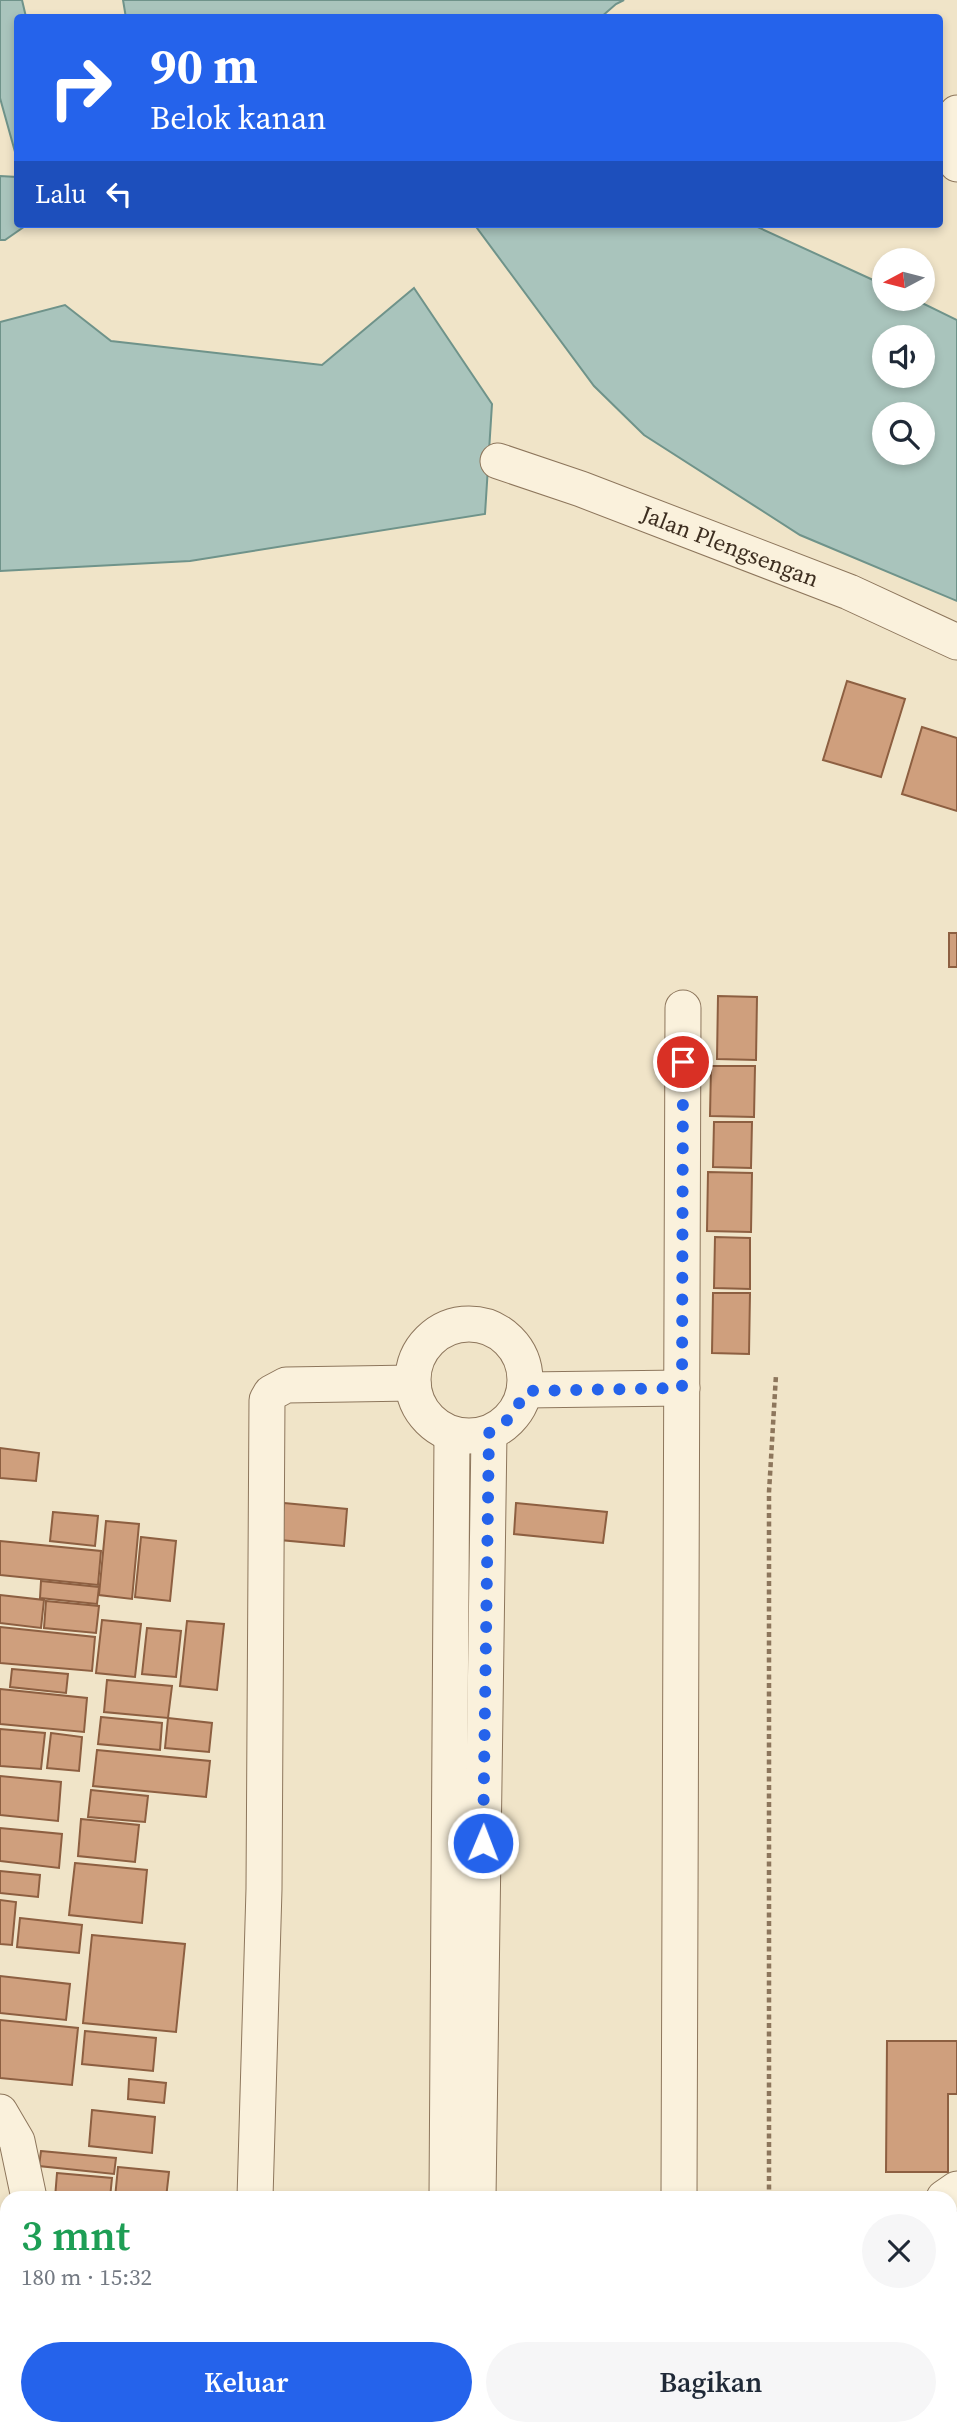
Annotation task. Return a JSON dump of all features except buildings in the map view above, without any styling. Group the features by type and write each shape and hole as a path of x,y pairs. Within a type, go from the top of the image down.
{"street":[{"path":"957,113 952,124 950,141 957,164"},
{"name":"Jalan Plengsengan","path":"498,461 580,489 849,592 957,642"},
{"path":"679,2191 683,1008"},
{"path":"473,1323 491,1328 507,1338 519,1353 525,1371 525,1391 513,1416 489,1433 471,1437 452,1434 425,1415 416,1400 413,1383 415,1364 423,1347 437,1333 454,1325 473,1323"},
{"path":"255,2191 264,1889 267,1400 271,1393 286,1385 413,1383"},
{"path":"525,1391 682,1388"},
{"path":"478,2191 489,1433"},
{"path":"447,2191 452,1434"},
{"path":"0,2112 17,2141 28,2191"}],"path":[{"path":"769,2191 769,1505 776,1375"}],"water":[{"path":"0,0 22,0 25,14 14,14 14,148 0,98"},
{"path":"123,0 624,0 605,14 125,14"},
{"path":"0,176 14,177 14,228 22,228 5,240 0,240"},
{"path":"477,228 760,228 872,279 872,312 934,312 935,309 957,320 957,601 800,535 644,435 594,386"},
{"path":"414,288 492,404 485,514 190,561 0,571 0,322 65,305 111,341 322,365"}],"route":[{"path":"483,1843 489,1433 513,1416 525,1391 682,1388 683,1062"}]}
